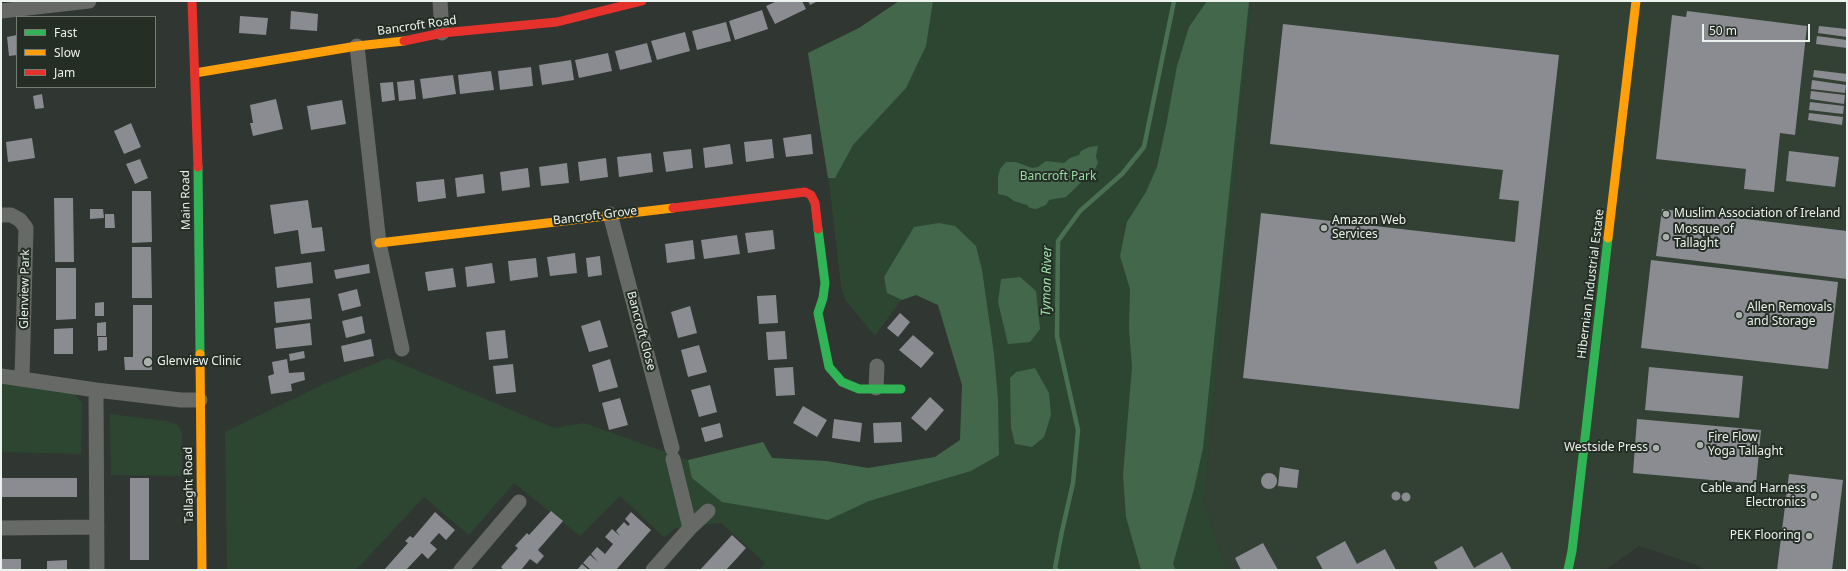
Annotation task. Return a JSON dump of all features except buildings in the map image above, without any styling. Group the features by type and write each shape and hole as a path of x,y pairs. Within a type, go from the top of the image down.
{"street":[{"path":"1,12 88,1"},
{"name":"Main Road","path":"192,1 197,112 200,400"},
{"path":"440,1 442,33"},
{"name":"Bancroft Road","path":"195,74 357,46 418,39 442,33 557,22 642,1"},
{"name":"Hibernian Industrial Estate","path":"1568,570 1636,1"},
{"path":"357,46 379,243 402,349"},
{"name":"Bancroft Grove","path":"379,243 610,214 805,192 811,195 815,203 825,283 823,298 818,313 829,367 838,379 850,386 859,388 876,388"},
{"name":"Bancroft Close","path":"610,214 673,453 690,528"},
{"name":"Glenview Park","path":"1,215 11,215 20,220 26,228 22,379"},
{"path":"877,366 876,388 901,389"},
{"path":"1,376 96,390 181,400 200,400"},
{"path":"96,390 97,570"},
{"name":"Tallaght Road","path":"200,400 202,570"},
{"path":"461,570 520,502"},
{"path":"653,570 690,528 708,511"},
{"path":"1,528 97,527"}],"shaded area":[{"path":"1251,1 1847,1 1847,570 1703,570 1700,566 1639,546 1605,570 1226,570 1204,502"}],"green space":[{"name":"Bancroft Park","path":"899,1 1251,1 1204,502 1226,570 759,570 765,563 721,523 676,528 664,537 620,496 580,536 514,483 469,535 424,497 356,570 227,570 225,432 324,384 388,358 554,428 584,423 688,460 763,442 772,458 826,461 868,468 935,457 960,440 962,385 938,305 916,295 902,299 875,336 846,301 841,287 830,190 808,53 859,28"},
{"path":"899,1 933,1 926,46 906,88 853,145 835,178 828,178 808,53 859,28"},
{"path":"1207,1 1249,1 1203,448 1194,489 1173,564 1176,570 1141,570 1126,517 1123,475 1132,367 1129,328 1130,289 1120,256 1127,222 1146,192 1157,167 1177,66 1189,27"},
{"path":"1098,146 1096,157 1098,163 1095,169 1066,197 1049,200 1046,205 1036,209 1014,201 1007,196 998,194 998,177 1000,169 1006,162 1016,162 1032,168 1038,167 1046,161 1064,163 1070,158 1079,155 1081,151 1089,147"},
{"path":"939,223 955,226 976,246 982,270 994,354 998,400 999,455 971,471 869,501 828,520 722,502 692,478 688,460 763,442 772,458 826,461 868,468 935,457 960,440 962,385 938,305 916,295 902,300 887,293 884,277 914,227"},
{"path":"1020,277 1036,291 1040,329 1030,342 1008,344 998,302 1001,279"},
{"path":"1035,368 1049,393 1051,415 1044,437 1032,447 1015,444 1011,428 1010,378 1016,372"},
{"path":"1,380 69,389 82,402 81,454 1,452"},
{"path":"110,414 166,421 178,425 182,433 182,476 111,475"}],"waterway":[{"name":"Tymon River","path":"1057,570 1055,568 1073,483 1078,430 1057,336 1058,241 1080,211 1122,174 1144,147 1174,1"}],"traffic: fast":[{"path":"198,167 200,354"},
{"path":"818,229 825,283 823,298 818,313 829,367 842,382 859,389 901,389"},
{"path":"1568,570 1572,551 1608,238"}],"traffic: slow":[{"path":"1608,238 1636,1"},
{"path":"195,73 357,46 404,41"},
{"path":"379,243 673,208"},
{"path":"200,354 202,570"}],"traffic: jam":[{"path":"192,1 198,167"},
{"path":"404,41 442,33 557,22 642,1"},
{"path":"673,208 805,192 811,195 815,203 818,229"}],"place":[{"name":"Muslim Association of Ireland","path":"1666,214"},
{"name":"Amazon Web Services","path":"1324,228"},
{"name":"Mosque of Tallaght","path":"1666,237"},
{"name":"Allen Removals and Storage","path":"1739,315"},
{"name":"Glenview Clinic","path":"148,362"},
{"name":"Fire Flow Yoga Tallaght","path":"1700,445"},
{"name":"Westside Press","path":"1656,448"},
{"name":"Cable and Harness Electronics","path":"1814,496"},
{"name":"PEK Flooring","path":"1809,536"}]}
